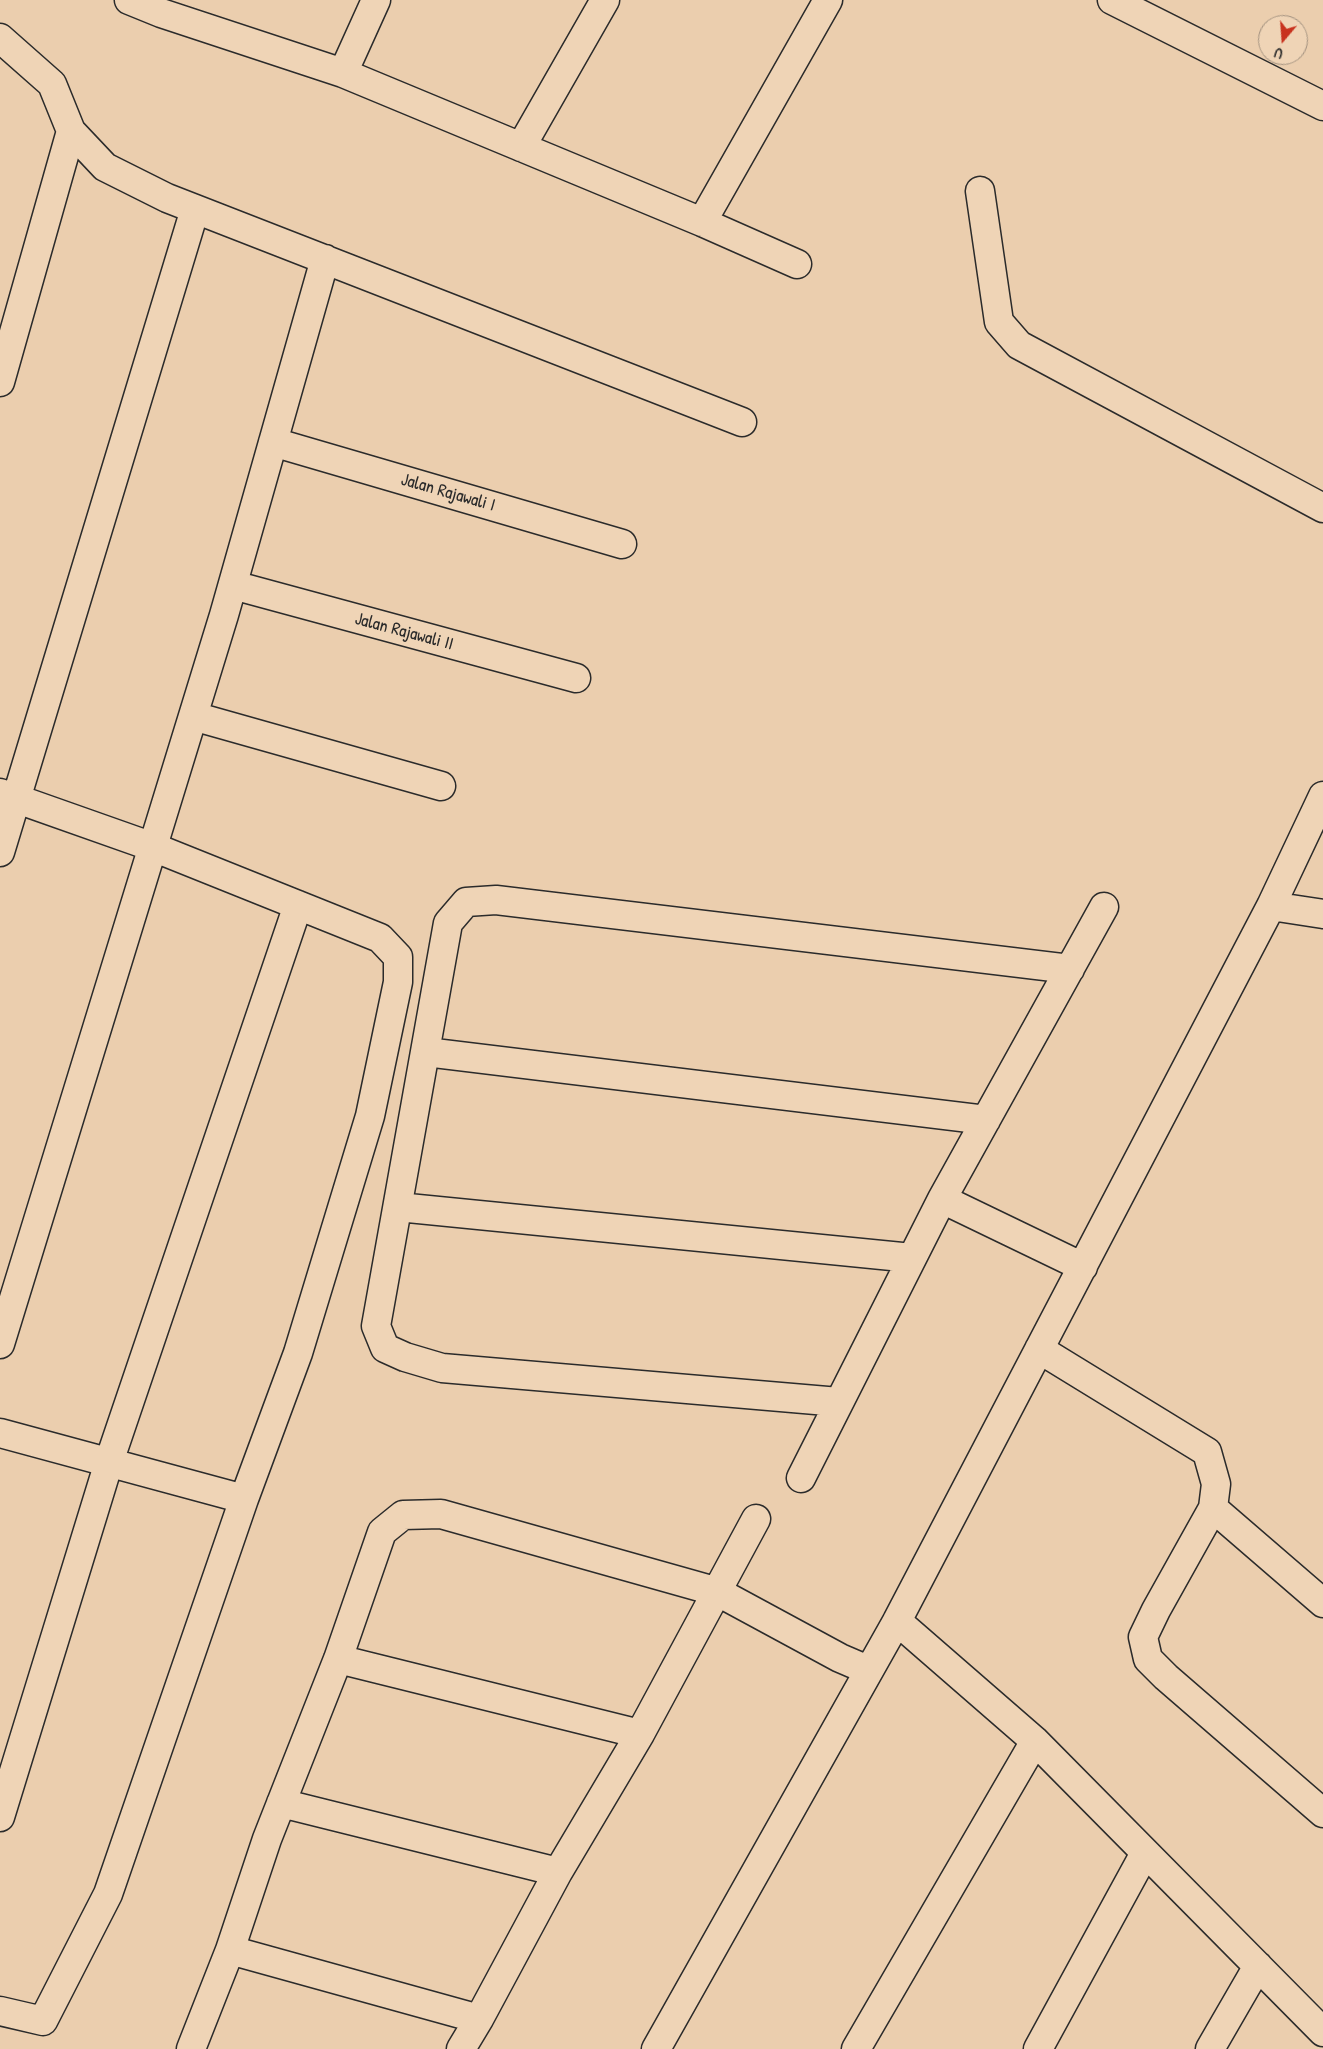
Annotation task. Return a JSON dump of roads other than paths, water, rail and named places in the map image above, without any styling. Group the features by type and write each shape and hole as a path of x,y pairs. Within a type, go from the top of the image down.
{"street":[{"path":"129,0 163,6 343,73 702,222 797,264"},
{"path":"343,73 376,0"},
{"path":"521,148 605,0"},
{"path":"702,222 828,0"},
{"path":"1112,0 1323,106"},
{"path":"0,38 52,84 71,131 105,167 167,198 742,422"},
{"path":"0,382 71,131"},
{"path":"980,191 999,322 1019,345 1323,508"},
{"path":"0,852 8,795 195,209"},
{"path":"0,1344 233,586 325,259"},
{"name":"Jalan Rajawali I","path":"273,442 622,544"},
{"name":"Jalan Rajawali II","path":"233,586 576,678"},
{"path":"193,716 441,786"},
{"path":"0,2011 43,2021 108,1894 244,1499 298,1353 370,1116 398,982 398,957 380,938 153,847 8,795"},
{"path":"656,2049 897,1621 1271,906 1323,796"},
{"path":"839,1402 442,1368 404,1358 386,1348 376,1326 448,923 466,902 496,900 1070,969"},
{"path":"0,1817 109,1462 298,905"},
{"path":"1271,906 1323,914"},
{"path":"801,1478 942,1199 1104,907"},
{"path":"426,1052 986,1120"},
{"path":"942,1199 1083,1267"},
{"path":"398,1207 912,1258"},
{"path":"1039,1349 1207,1452 1216,1484 1213,1508 1156,1610 1143,1638 1148,1659 1323,1813"},
{"path":"0,1433 244,1499"},
{"path":"1213,1508 1323,1603"},
{"path":"191,2049 230,1950 266,1839 338,1658 382,1532 403,1515 442,1514 718,1592 840,1658 868,1670"},
{"path":"461,2049 558,1872 640,1734 756,1520"},
{"path":"897,1621 1035,1741 1323,2032"},
{"path":"338,1658 640,1734"},
{"path":"856,2049 1035,1741"},
{"path":"281,1803 558,1872"},
{"path":"1038,2049 1145,1853"},
{"path":"230,1950 479,2019"},
{"path":"1210,2049 1258,1966"}]}
